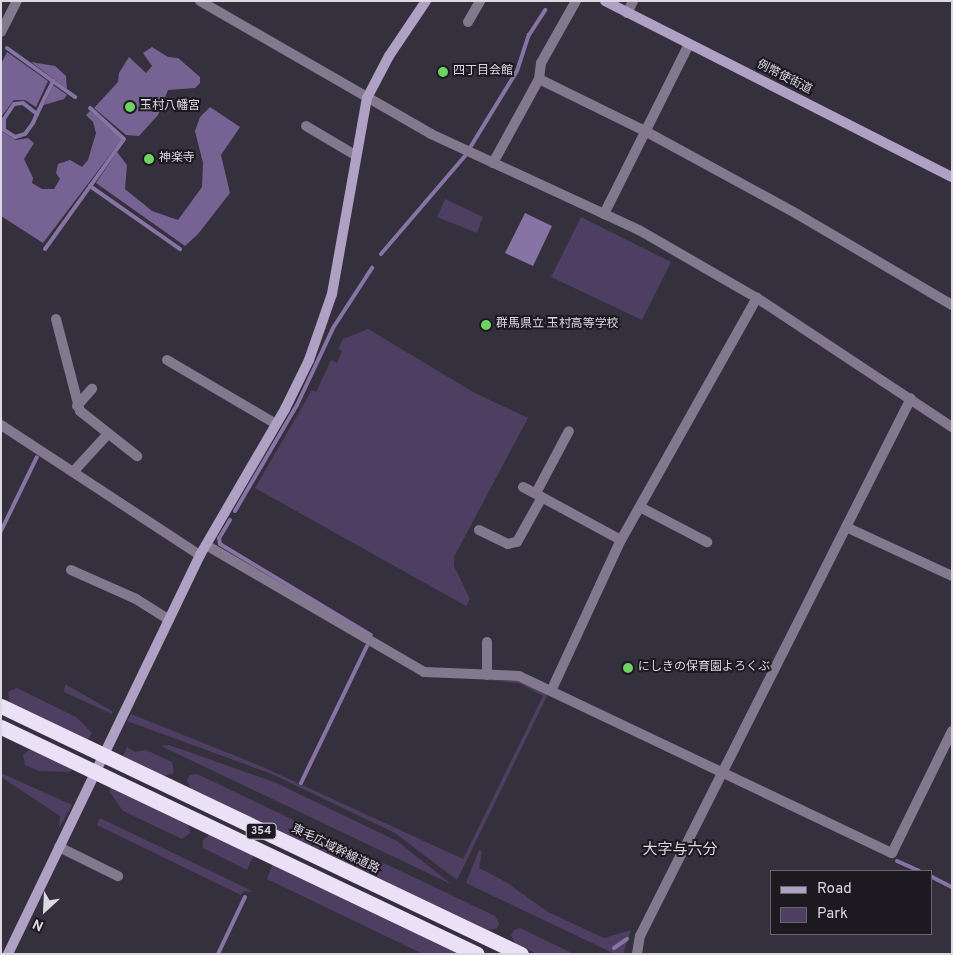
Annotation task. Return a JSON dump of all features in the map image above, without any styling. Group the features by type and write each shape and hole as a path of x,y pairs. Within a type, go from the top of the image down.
{"highway":[{"name":"東毛広域幹線道路","path":"1,706 521,954"},
{"name":"354","path":"1,727 478,954"}],"street":[{"path":"1,32 17,1"},
{"path":"200,1 419,128 639,230 757,298 952,426"},
{"path":"8,954 200,555 297,386 328,314 355,156 367,98 389,56 426,1"},
{"path":"468,22 480,1"},
{"path":"493,163 539,78 541,63 576,1"},
{"name":"例幣使街道","path":"605,1 952,177"},
{"path":"628,13 633,1"},
{"path":"604,214 689,44"},
{"path":"539,78 645,131 797,214 952,305"},
{"path":"306,126 355,156"},
{"path":"552,689 621,540 730,351 757,298"},
{"path":"56,319 77,406 107,435 138,456"},
{"path":"167,360 276,424"},
{"path":"77,406 92,389"},
{"path":"638,954 640,936 724,772 808,597 826,570 911,398"},
{"path":"1,425 200,555"},
{"path":"480,530 508,544 517,542 569,431"},
{"path":"73,472 107,435"},
{"path":"523,487 621,540"},
{"path":"640,507 707,542"},
{"path":"846,527 952,576"},
{"path":"206,545 424,672 519,676 552,689 892,853 952,731"},
{"path":"71,570 136,599 169,620"},
{"path":"487,642 487,675"},
{"path":"59,847 118,876"}],"green space":[{"path":"445,199 483,217 477,233 437,217"},
{"path":"581,217 671,262 642,320 551,277"},
{"path":"368,329 473,392 528,418 454,557 454,566 470,599 466,606 255,488 312,390 316,392 331,360 337,363 342,351 338,349 343,339"},
{"path":"485,680 518,681 546,693 547,696 457,880 395,833 272,774 127,721 131,714 263,767 463,859 543,696 519,683"},
{"path":"65,684 112,711 112,714 64,692"},
{"path":"17,688 76,717 92,733 88,740 10,703 8,692"},
{"path":"169,745 274,782 397,841 451,884 161,746"},
{"path":"127,747 135,752 146,750 172,762 174,773 164,776 123,756"},
{"path":"31,749 72,769 70,772 39,771 25,765 23,755"},
{"path":"1,773 72,805 59,828 60,816 1,777"},
{"path":"197,774 495,916 499,923 497,928 488,930 191,789 187,780 190,775"},
{"path":"111,787 188,824 190,833 182,839 123,811 109,791"},
{"path":"100,818 253,892 244,891 241,895 97,825"},
{"path":"209,835 254,854 247,870 203,848 203,840"},
{"path":"479,850 482,852 479,868 506,882 548,912 604,938 631,930 623,954 615,954 466,883"},
{"path":"273,863 461,954 423,954 267,879"},
{"path":"520,928 574,954 537,954 515,943 511,935 514,930"}],"shaded area":[{"path":"152,47 168,57 178,58 200,77 200,83 195,88 168,90 158,115 139,136 126,135 94,108 118,82 119,73 129,57 146,73 152,66 143,53"},
{"path":"7,52 48,81 36,107 25,100 14,100 1,117 1,64"},
{"path":"31,62 55,66 66,76 67,89"},
{"path":"53,85 67,95 64,99 44,105"},
{"path":"210,107 240,127 221,155 230,193 198,234 185,246 96,183 117,152 127,165 125,189 152,211 178,220 202,187 203,163 195,131 200,117"},
{"path":"90,111 122,139 43,243 1,216 1,131 16,140 28,138 34,143 24,159 33,178 32,183 42,189 54,189 60,179 56,173 58,164 70,160 82,167 88,160 96,133 93,122 86,115"},
{"path":"525,213 552,226 533,266 505,253"}],"waterway":[{"path":"471,146 517,71 529,35 545,10"},
{"path":"7,48 75,97"},
{"path":"37,114 23,103 14,104 4,119 4,130 15,137 25,134 33,123 53,81"},
{"path":"45,249 124,139 90,108"},
{"path":"381,254 465,156"},
{"path":"90,186 180,249"},
{"path":"235,511 297,405 333,328 372,268"},
{"path":"1,531 37,457"},
{"path":"230,520 219,538 220,544 371,635"},
{"path":"301,783 367,646"},
{"path":"897,861 917,870"},
{"path":"933,878 952,887"},
{"path":"218,954 245,897"},
{"path":"614,948 627,939"}],"place":[{"name":"四丁目会館","path":"443,72"},
{"name":"玉村八幡宮","path":"130,107"},
{"name":"神楽寺","path":"149,159"},
{"name":"群馬県立 玉村高等学校","path":"486,325"},
{"name":"にしきの保育園よろくぶ","path":"628,668"}],"district":[{"name":"大字与六分","path":"680,851"}]}
